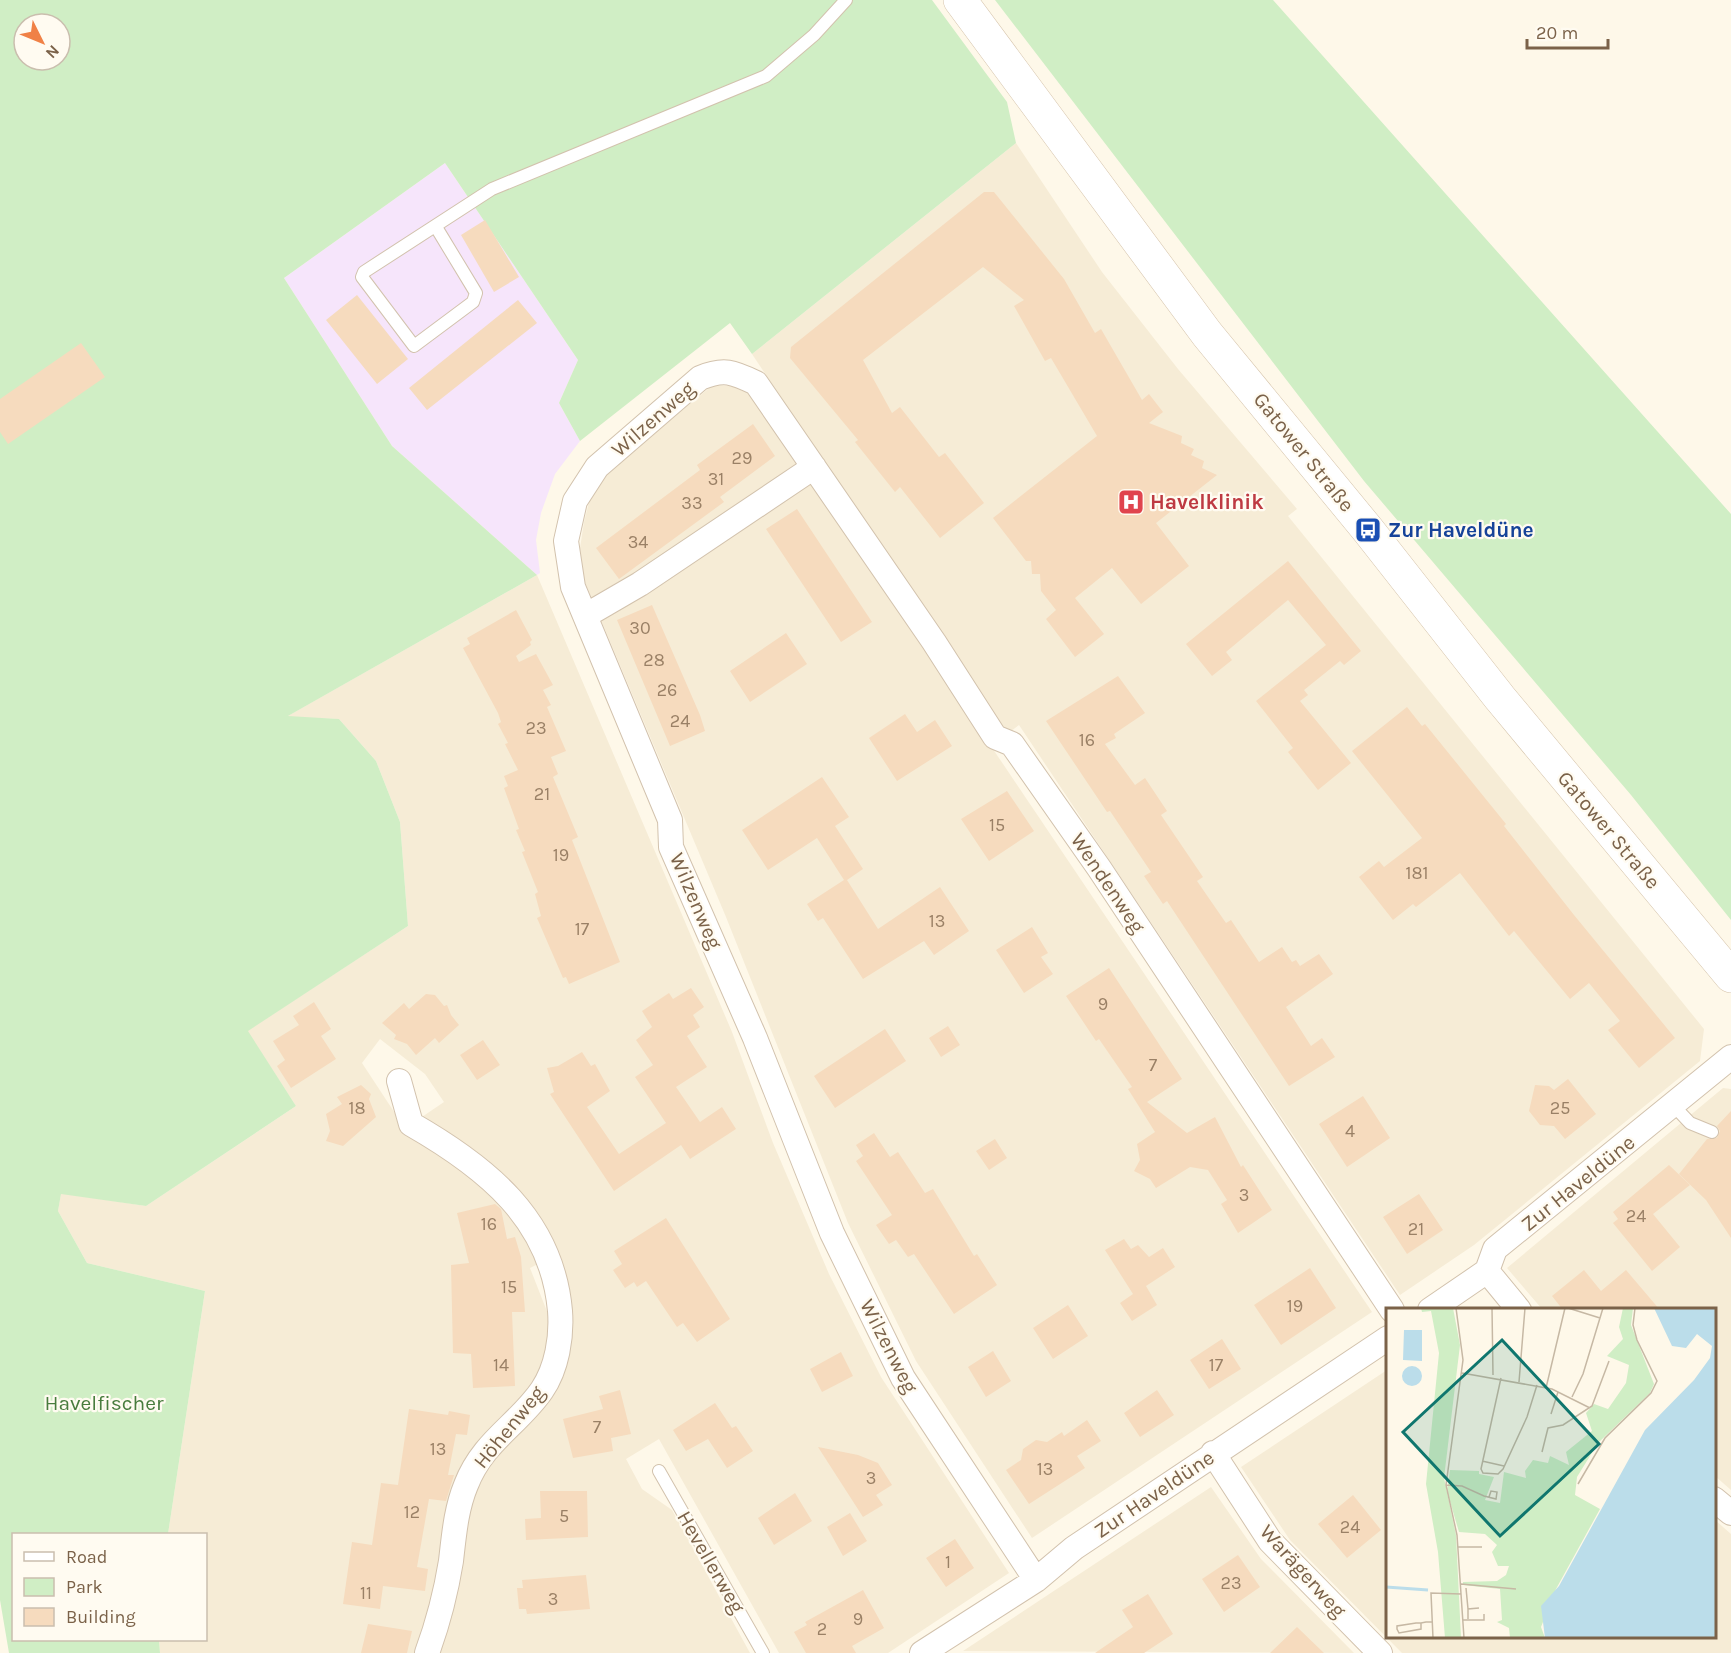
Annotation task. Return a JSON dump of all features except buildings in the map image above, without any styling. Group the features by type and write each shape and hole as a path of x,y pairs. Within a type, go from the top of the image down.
{"main road":[{"name":"Gatower Straße","path":"960,0 1207,334 1368,530 1500,698 1731,976"}],"street":[{"name":"Wilzenweg","path":"814,466 756,383 735,373 717,371 700,378 597,467 575,501 566,541 573,587 670,820 671,847 755,1038 832,1233 903,1378 1036,1580"},
{"path":"585,616 640,584 814,466"},
{"name":"Wendenweg","path":"814,466 934,642 995,737 1012,744 1099,868 1391,1308"},
{"name":"Zur Haveldüne","path":"1433,1308 1487,1271 1495,1250 1731,1057"},
{"name":"Höhenweg","path":"399,1081 411,1124 474,1163 521,1211 545,1248 550,1262 558,1292 561,1327 554,1368 543,1389 481,1456 465,1485 456,1521 442,1609 427,1653"},
{"path":"1487,1271 1517,1308"},
{"name":"Zur Haveldüne","path":"935,1650 1036,1580 1074,1548 1386,1339"},
{"name":"Warägerweg","path":"1214,1453 1270,1541 1380,1653"},
{"path":"1716,1501 1731,1513"}],"lane":[{"path":"436,227 476,293 473,302 414,346 362,277 364,272 492,189 766,76 814,35 846,0"},
{"path":"1673,1105 1690,1123 1712,1132"},
{"name":"Hevellerweg","path":"659,1471 763,1653"}],"shaded area":[{"path":"1016,143 1102,272 1178,369 1297,509 1288,516 1704,1029 1700,1061 1474,1245 1400,1295 1019,725 1006,735 752,354"},
{"path":"445,163 578,360 559,403 580,441 555,474 541,513 536,540 540,573 537,575 392,446 284,278"},
{"path":"713,385 743,387 799,461 1372,1312 1032,1538 916,1361 848,1223 726,917 582,575 580,548 584,522 591,494 606,472"},
{"path":"537,575 732,1032 773,1143 829,1274 881,1377 1009,1573 888,1653 779,1653 659,1439 626,1459 642,1489 672,1510 750,1653 436,1653 449,1611 463,1524 475,1485 507,1436 537,1411 550,1395 564,1359 568,1317 554,1259 546,1240 526,1209 483,1164 438,1132 416,1121 444,1102 425,1074 380,1039 362,1063 404,1127 434,1142 494,1187 518,1215 536,1243 544,1261 530,1268 548,1314 552,1313 545,1367 526,1397 496,1424 482,1441 459,1480 447,1519 434,1604 419,1653 160,1653 159,1641 207,1641 207,1533 168,1533 205,1291 87,1263 58,1211 61,1193 146,1206 296,1106 247,1031 408,926 400,822 376,761 339,719 286,717"},
{"path":"1723,1088 1731,1089 1731,1490 1716,1477 1716,1308 1541,1308 1507,1268"},
{"path":"1386,1371 1386,1637 1290,1540 1241,1467"},
{"path":"1211,1487 1261,1559 1354,1653 963,1651"},
{"path":"1716,1521 1731,1534 1731,1653 1402,1653 1387,1638 1716,1638"}],"green space":[{"name":"Havelfischer","path":"0,0 932,0 1007,102 1016,143 752,354 730,323 580,441 559,403 578,360 445,163 284,278 392,446 537,575 288,716 339,719 376,761 400,822 408,926 248,1031 296,1106 146,1206 61,1194 58,1211 87,1263 205,1291 168,1533 12,1533 12,1641 159,1641 160,1653 9,1653 0,1600"},
{"path":"995,0 1273,0 1731,514 1731,920 1631,795 1364,481"}],"place":[{"name":"Havelklinik","path":"1131,502"},
{"name":"Zur Haveldüne","path":"1368,530"}]}
